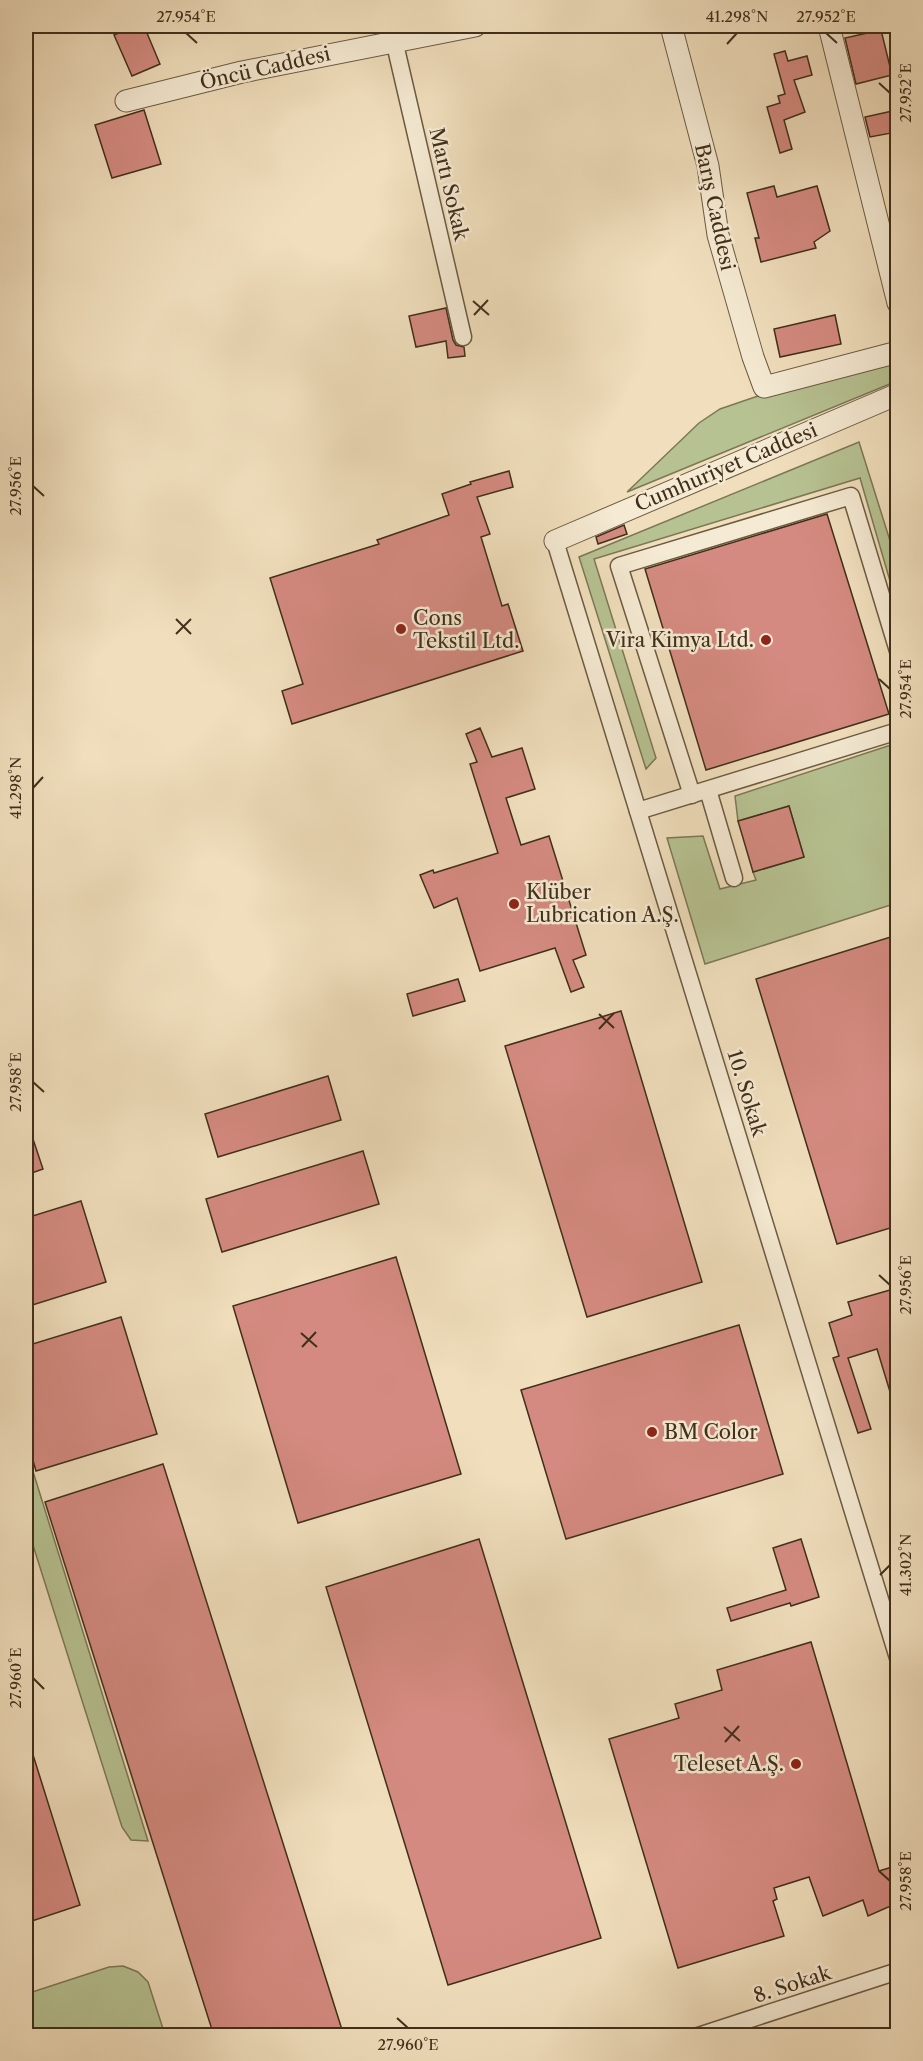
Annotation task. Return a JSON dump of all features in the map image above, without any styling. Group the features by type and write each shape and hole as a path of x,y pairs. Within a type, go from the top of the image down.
{"street":[{"name":"Öncü Caddesi","path":"126,101 242,72 394,40 475,26"},
{"name":"Barış Caddesi","path":"671,26 708,166 718,235 753,357 764,387 897,352"},
{"path":"829,26 897,303"},
{"name":"Martı Sokak","path":"394,40 463,337"},
{"name":"Cumhuriyet Caddesi","path":"555,541 897,394"},
{"path":"734,878 700,792 619,566 852,496 897,651"},
{"name":"10. Sokak","path":"555,541 897,1658"},
{"path":"638,811 897,731"},
{"name":"8. Sokak","path":"698,2036 897,1971"}],"green space":[{"path":"897,362 897,381 627,492 699,423 720,409 755,397"},
{"path":"859,442 897,563 897,605 860,478 594,559 656,758 646,769 579,557"},
{"path":"897,743 897,903 705,964 667,838 703,836 720,889 756,880 753,872 804,857 789,806 738,821 735,796"},
{"path":"26,1449 148,1841 131,1840 122,1827 26,1523"},
{"path":"123,1966 138,1972 148,1982 165,2035 26,2035 26,1994 109,1967"}],"building":[{"path":"135,26 144,26 160,64 132,76 114,35"},
{"path":"881,30 892,75 856,84 845,38"},
{"path":"785,51 788,61 807,56 812,75 794,80 805,112 784,120 792,149 780,153 767,107 780,103 778,96 785,94 774,54"},
{"path":"144,110 161,164 112,178 95,125"},
{"path":"897,110 897,132 870,137 865,117"},
{"path":"774,186 777,197 817,186 830,231 814,242 816,248 761,262 755,238 759,238 747,193"},
{"path":"446,308 453,340 456,345 464,347 465,356 448,358 446,341 416,347 409,316"},
{"path":"835,315 841,344 780,357 774,329"},
{"name":"Cons Tekstil Ltd.","path":"509,471 513,487 477,497 490,534 481,537 502,606 508,604 523,651 292,724 282,691 303,684 270,578 379,544 377,540 449,515 442,494 471,484 470,482"},
{"name":"Vira Kimya Ltd.","path":"827,514 889,714 706,770 645,569"},
{"path":"624,525 627,534 598,544 596,537"},
{"name":"Klüber Lubrication A.Ş.","path":"480,728 492,757 522,748 535,789 506,798 521,845 549,836 586,955 573,960 584,987 571,992 555,948 480,971 457,898 434,908 420,875 433,870 434,873 498,853 470,764 477,762 466,734"},
{"path":"789,806 804,857 753,872 738,821"},
{"path":"897,935 897,1226 837,1244 756,979"},
{"path":"458,979 465,1001 413,1016 407,994"},
{"path":"621,1011 702,1282 587,1317 505,1046"},
{"path":"328,1076 341,1120 218,1157 205,1114"},
{"path":"26,1124 28,1124 43,1169 26,1175"},
{"path":"363,1151 379,1204 222,1252 206,1199"},
{"path":"81,1201 106,1282 26,1307 26,1218"},
{"path":"396,1257 461,1474 298,1523 233,1306"},
{"path":"897,1288 897,1405 894,1405 877,1349 848,1358 871,1429 858,1433 833,1358 839,1356 829,1323 852,1315 848,1302"},
{"path":"121,1317 157,1434 36,1471 26,1436 26,1346"},
{"name":"BM Color","path":"739,1325 783,1474 566,1539 521,1390"},
{"path":"163,1464 344,2036 214,2036 45,1502"},
{"path":"479,1539 601,1938 448,1985 326,1587"},
{"path":"801,1539 819,1597 791,1606 790,1603 731,1621 727,1608 786,1590 773,1548"},
{"path":"811,1642 879,1871 892,1867 897,1897 893,1905 868,1916 863,1900 823,1916 809,1877 774,1888 777,1899 773,1901 784,1936 678,1968 609,1739 679,1718 675,1704 722,1690 717,1670"},
{"path":"29,1742 80,1905 26,1923 26,1743"}],"place":[{"name":"Cons Tekstil Ltd.","path":"401,629"},
{"name":"Vira Kimya Ltd.","path":"766,640"},
{"name":"Klüber Lubrication A.Ş.","path":"514,904"},
{"name":"BM Color","path":"652,1432"},
{"name":"Teleset A.Ş.","path":"796,1764"}]}
